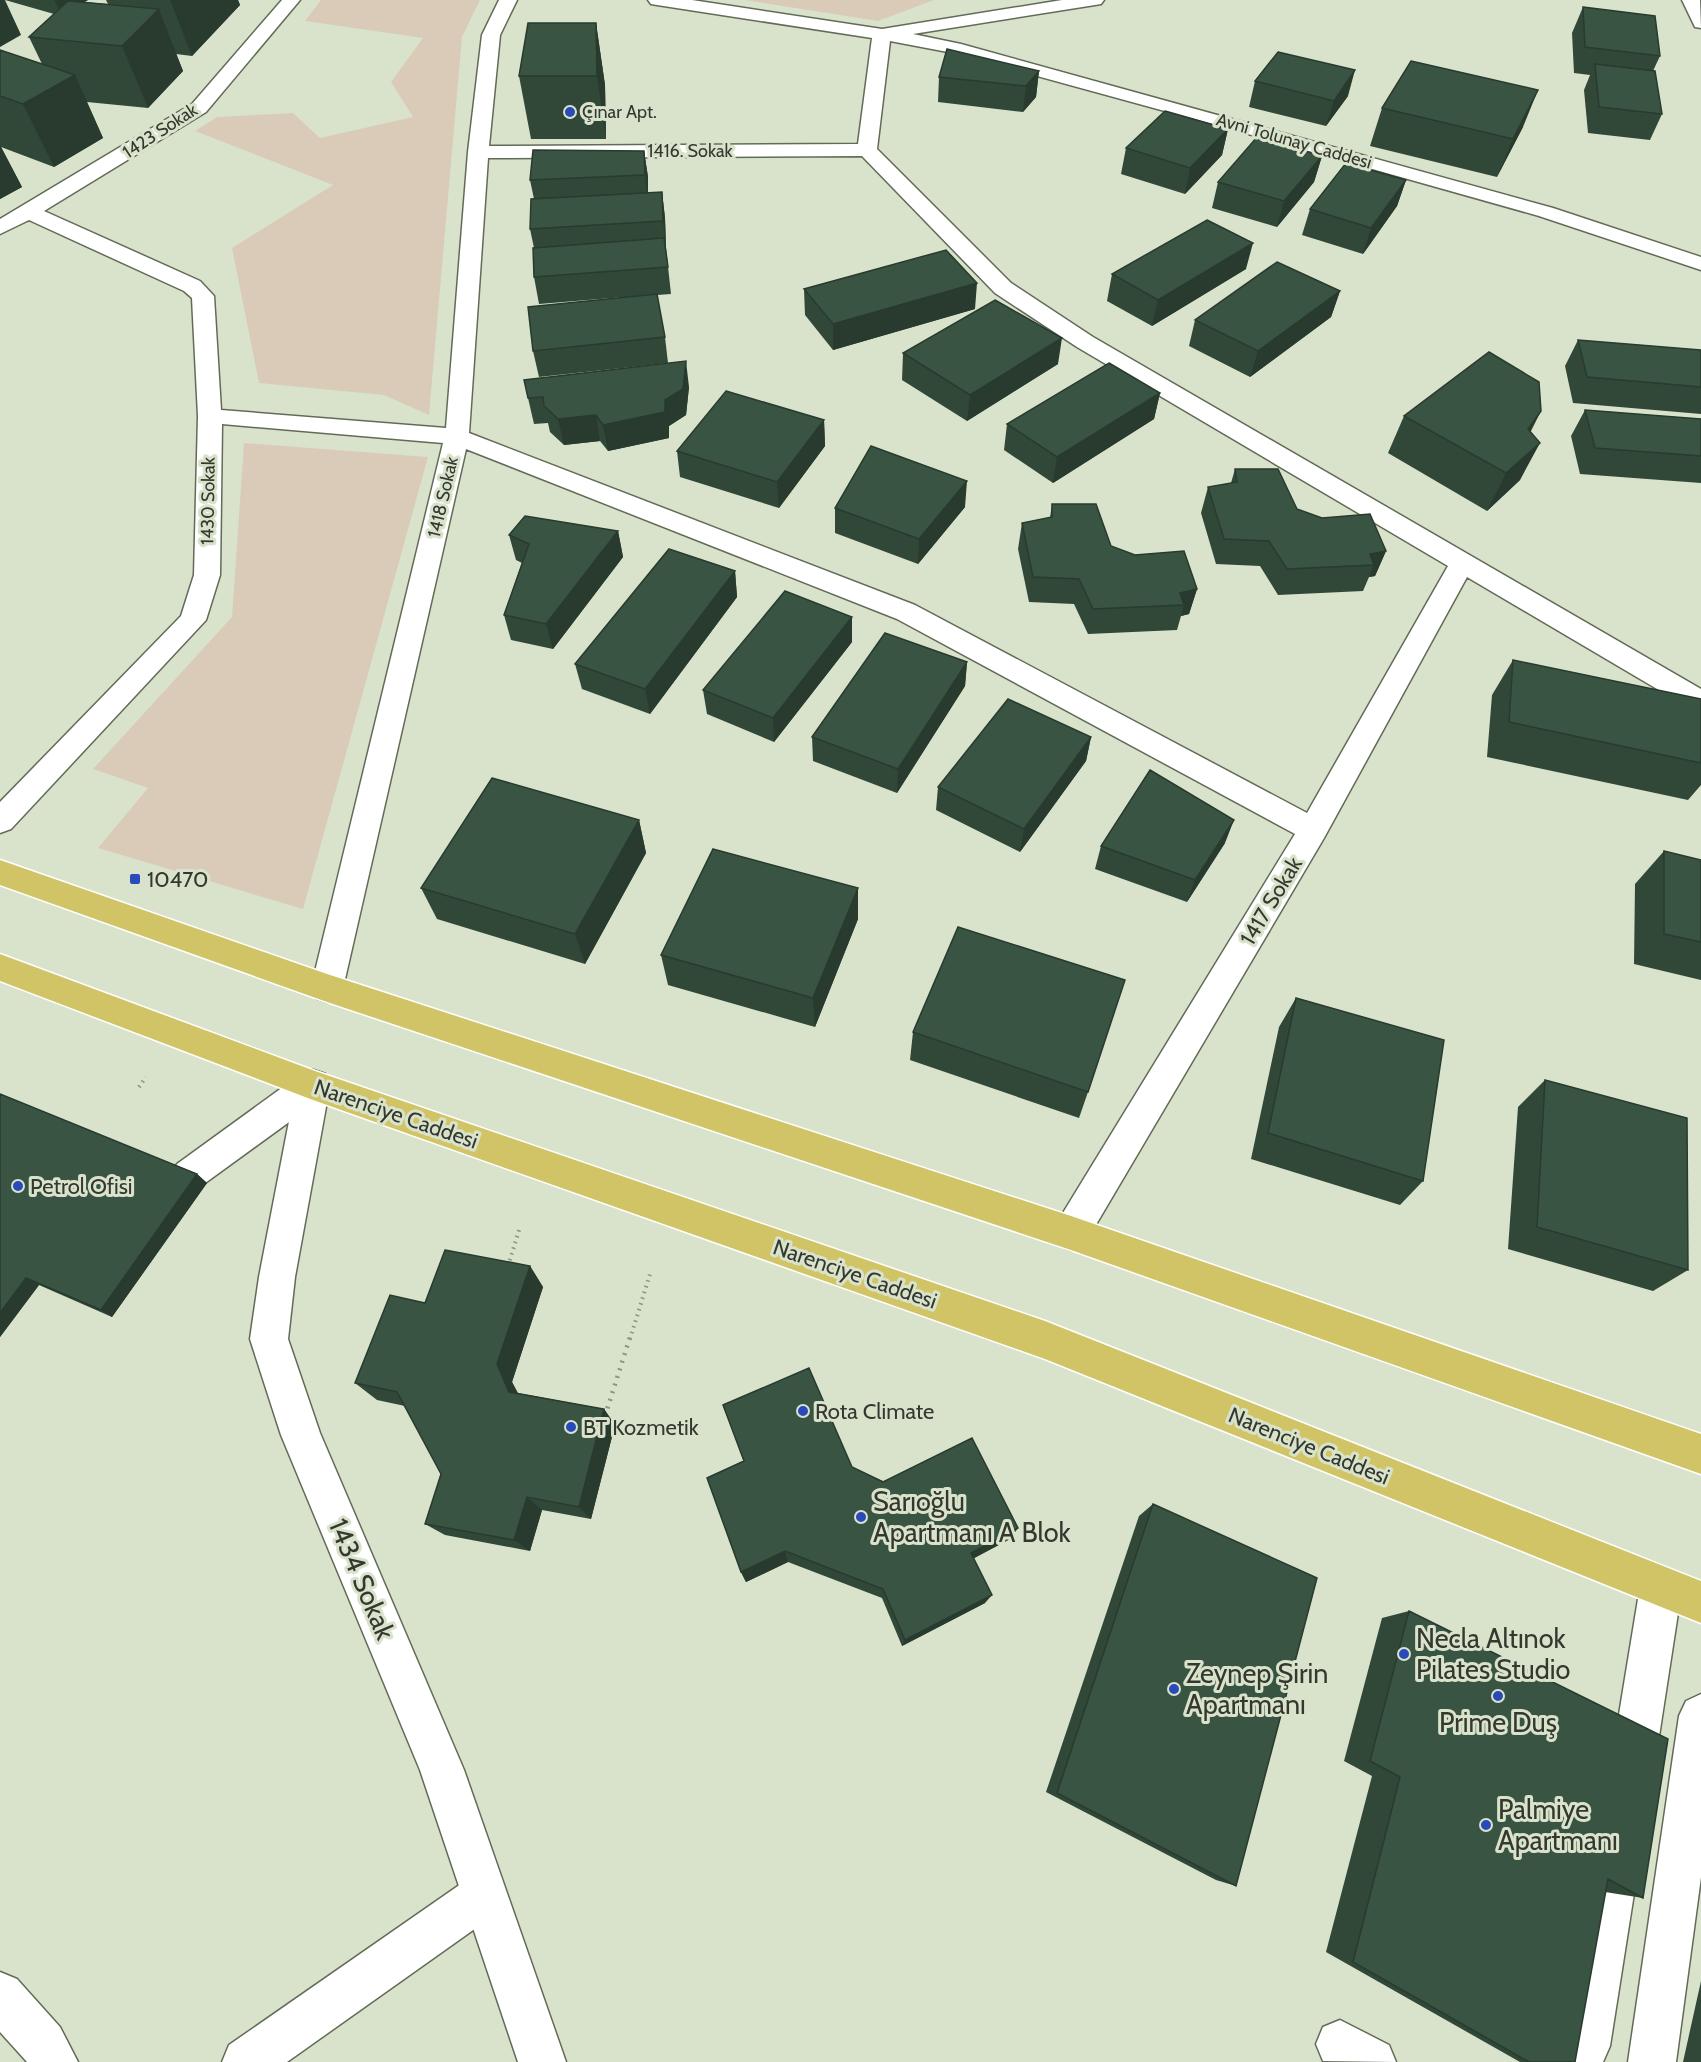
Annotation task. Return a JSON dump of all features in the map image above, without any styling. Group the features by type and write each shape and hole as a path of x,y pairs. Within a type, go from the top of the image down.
{"main road":[{"path":"0,872 327,988 1071,1233 1701,1454"},
{"name":"Narenciye Caddesi","path":"0,967 313,1085 1045,1340 1701,1602"}],"street":[{"name":"1423 Sokak","path":"0,228 199,108 291,0"},
{"name":"1418 Sokak","path":"327,988 458,437 478,152 491,36 508,0"},
{"name":"Avni Tolunay Caddesi","path":"657,0 882,34 955,48 1546,212 1701,264"},
{"path":"978,0 984,18"},
{"path":"1095,0 882,34 867,150 1003,288 1085,342 1701,702"},
{"path":"1690,0 1701,23"},
{"name":"1416. Sokak","path":"478,152 867,150"},
{"name":"1430 Sokak","path":"0,821 193,620 207,575 210,416 202,296 192,286 29,212"},
{"path":"210,416 458,437 906,612 1314,830"},
{"name":"1417 Sokak","path":"1071,1233 1314,830 1462,563"},
{"path":"189,1175 313,1085"},
{"name":"1434 Sokak","path":"313,1085 277,1277 269,1339 301,1434 442,1770 542,2062"},
{"path":"1579,2062 1586,2046 1661,1587"},
{"path":"1652,2062 1701,1716"},
{"path":"246,2062 484,1894"},
{"path":"0,1996 43,2044 54,2062"}],"path":[{"path":"139,1087 146,1077"},
{"path":"507,1269 520,1227"},
{"path":"602,1423 650,1274"}],"shaded area":[{"path":"321,0 480,0 462,37 429,415 384,395 259,383 232,248 333,185 195,131 217,117 293,113 320,138 413,117 391,82 423,38 305,21"},
{"path":"745,0 934,0 878,21"},
{"path":"244,443 428,457 303,909 98,848 148,788 93,769 232,617"}],"building":[{"path":"68,1 159,9 122,46 29,37"},
{"path":"1583,7 1655,16 1660,56 1585,47"},
{"path":"528,23 596,23 597,76 519,76"},
{"path":"947,49 1039,71 1026,86 939,77"},
{"path":"0,50 75,75 23,104 0,96"},
{"path":"1278,52 1355,70 1334,101 1255,81"},
{"path":"1411,61 1538,90 1513,139 1382,108"},
{"path":"1595,64 1655,71 1662,114 1599,107"},
{"path":"1165,111 1228,129 1190,168 1126,148"},
{"path":"1257,137 1322,156 1284,201 1218,182"},
{"path":"533,150 644,151 645,175 530,180"},
{"path":"1346,163 1406,180 1371,228 1310,209"},
{"path":"662,192 663,221 530,229 531,199"},
{"path":"1207,220 1253,243 1158,300 1112,274"},
{"path":"664,238 668,267 534,277 533,248"},
{"path":"946,250 977,283 833,324 804,289"},
{"path":"1277,262 1340,291 1258,351 1195,320"},
{"path":"657,294 665,337 533,351 528,307"},
{"path":"995,300 1062,338 970,395 903,353"},
{"path":"1578,340 1701,350 1701,387 1587,377"},
{"path":"1489,352 1539,382 1541,411 1528,429 1540,443 1506,473 1404,416"},
{"path":"686,361 683,389 665,400 665,412 603,425 596,415 558,419 544,406 543,397 528,398 524,380"},
{"path":"1109,363 1160,393 1057,457 1007,424"},
{"path":"726,391 824,420 777,482 677,451"},
{"path":"1585,410 1701,419 1701,456 1595,448"},
{"path":"871,446 967,481 919,539 835,508"},
{"path":"1235,469 1278,469 1297,509 1322,518 1370,514 1386,551 1370,554 1374,565 1287,569 1269,541 1224,539 1208,487 1237,482"},
{"path":"1052,504 1096,504 1111,546 1135,555 1184,551 1197,589 1180,593 1184,605 1093,609 1079,579 1033,577 1022,523 1052,517"},
{"path":"525,516 618,531 546,624 504,615 529,544 509,535"},
{"path":"669,549 735,571 645,689 575,664"},
{"path":"785,591 852,617 773,718 703,690"},
{"path":"885,633 967,662 898,769 812,737"},
{"path":"1513,660 1701,699 1701,763 1509,722"},
{"path":"1008,699 1091,737 1024,829 938,787"},
{"path":"1150,770 1234,820 1195,880 1101,846"},
{"path":"492,778 639,820 575,934 421,888"},
{"path":"713,849 858,888 813,998 661,955"},
{"path":"1664,851 1701,860 1701,942 1664,934"},
{"path":"958,927 1125,980 1088,1092 913,1032"},
{"path":"1296,998 1444,1040 1423,1181 1268,1133"},
{"path":"1545,1080 1687,1118 1688,1270 1537,1227"},
{"path":"0,1094 197,1174 101,1310 26,1278 0,1313"},
{"path":"445,1250 530,1266 497,1364 509,1392 604,1409 579,1507 527,1497 514,1540 425,1524 441,1474 397,1392 355,1383 390,1295 425,1303"},
{"name":"Sarıoğlu Apartmanı A Blok","path":"809,1368 852,1467 883,1482 972,1438 1018,1528 971,1553 992,1595 905,1640 883,1589 785,1551 741,1572 707,1478 744,1461 723,1405"},
{"name":"Zeynep Şirin Apartmanı","path":"1153,1504 1317,1578 1236,1886 1057,1793"},
{"name":"Palmiye Apartmanı","path":"1409,1611 1668,1739 1643,1898 1608,1879 1575,2062 1529,2062 1353,1962 1400,1777 1370,1761"}],"place":[{"name":"Çınar Apt.","path":"570,112"},
{"name":"10470","path":"135,879"},
{"name":"Petrol Ofisi","path":"18,1186"},
{"name":"Rota Climate","path":"803,1411"},
{"name":"BT Kozmetik","path":"571,1427"},
{"name":"Sarıoğlu Apartmanı A Blok","path":"861,1517"},
{"name":"Necla Altınok Pilates Studio","path":"1404,1654"},
{"name":"Zeynep Şirin Apartmanı","path":"1174,1689"},
{"name":"Prime Duş","path":"1498,1696"},
{"name":"Palmiye Apartmanı","path":"1486,1825"}]}
